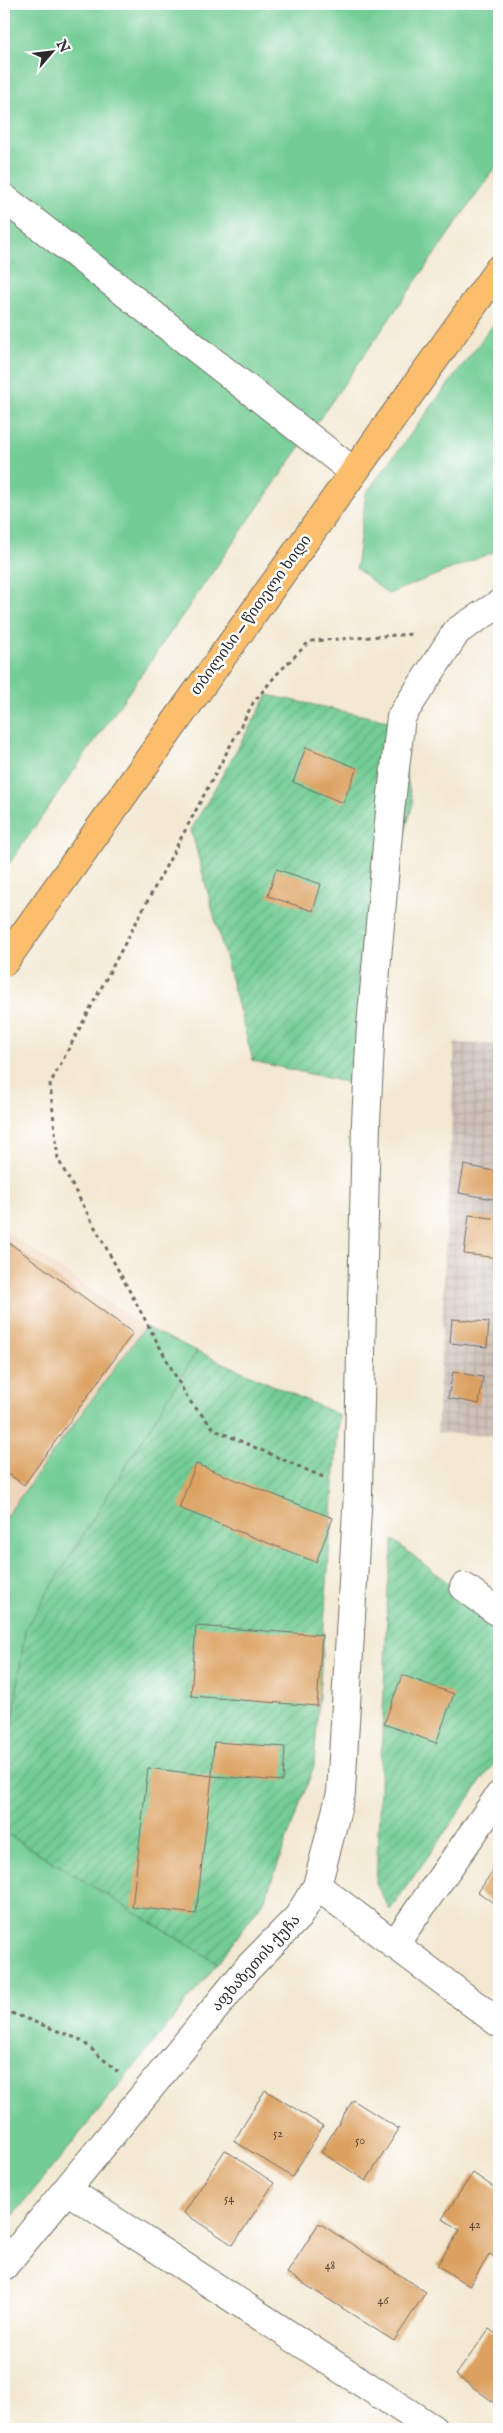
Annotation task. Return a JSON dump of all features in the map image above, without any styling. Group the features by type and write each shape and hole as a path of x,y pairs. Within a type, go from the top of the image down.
{"highway":[{"name":"თბილისი — წითელი ხიდი","path":"4,962 499,269"}],"street":[{"path":"4,198 354,472"},
{"path":"457,631 499,604"},
{"name":"აფხაზეთის ქუჩა","path":"4,2266 248,1968 298,1917 317,1886 341,1793 358,1492 366,1122 372,1016 401,717 457,631"},
{"path":"464,1587 499,1613"},
{"path":"394,1945 499,1796"},
{"path":"317,1886 499,2023"},
{"path":"67,2190 433,2429"}],"path":[{"path":"358,1492 215,1430 188,1399 58,1159 50,1084 253,703 277,674 310,641 457,631"},
{"path":"4,2010 82,2040 145,2094"}],"shaded area":[{"path":"455,1043 499,1045 499,1436 437,1433"},
{"path":"4,1230 145,1327 4,1519"}],"green space":[{"path":"4,4 499,4 499,162 4,871"},
{"path":"499,317 499,550 388,594 356,568 366,493"},
{"path":"268,695 393,722 413,803 358,1010 358,1085 253,1061 191,830"},
{"path":"145,1327 197,1351 25,1629 4,1792 4,1519"},
{"path":"197,1351 339,1415 314,1766 265,1899 218,1963 4,1832 4,1792 25,1629"},
{"path":"393,1540 499,1622 499,1756 390,1910 376,1884 388,1587"},
{"path":"4,1832 218,1963 4,2227"}],"building":[{"path":"306,747 357,768 343,803 293,782"},
{"path":"276,869 321,884 313,911 268,896"},
{"path":"464,1165 499,1172 499,1200 459,1193"},
{"path":"469,1215 499,1219 499,1258 464,1254"},
{"path":"4,1239 133,1333 24,1485 4,1471"},
{"path":"452,1319 489,1322 487,1347 450,1343"},
{"path":"453,1372 483,1377 479,1404 448,1398"},
{"path":"196,1464 333,1518 316,1562 179,1508"},
{"path":"196,1626 322,1635 317,1706 191,1696"},
{"path":"402,1675 454,1694 436,1743 384,1724"},
{"path":"214,1742 285,1747 283,1781 212,1776"},
{"path":"148,1768 212,1776 196,1914 132,1907"},
{"path":"499,1862 499,1907 478,1892"},
{"path":"265,2090 323,2126 292,2177 234,2141"},
{"path":"353,2100 399,2129 366,2181 321,2152"},
{"path":"225,2150 274,2183 233,2245 184,2213"},
{"path":"473,2173 499,2191 499,2261 490,2254 469,2286 437,2265 460,2230 442,2219"},
{"path":"319,2223 426,2292 394,2341 287,2273"},
{"path":"489,2329 499,2336 499,2406 456,2375"}]}
